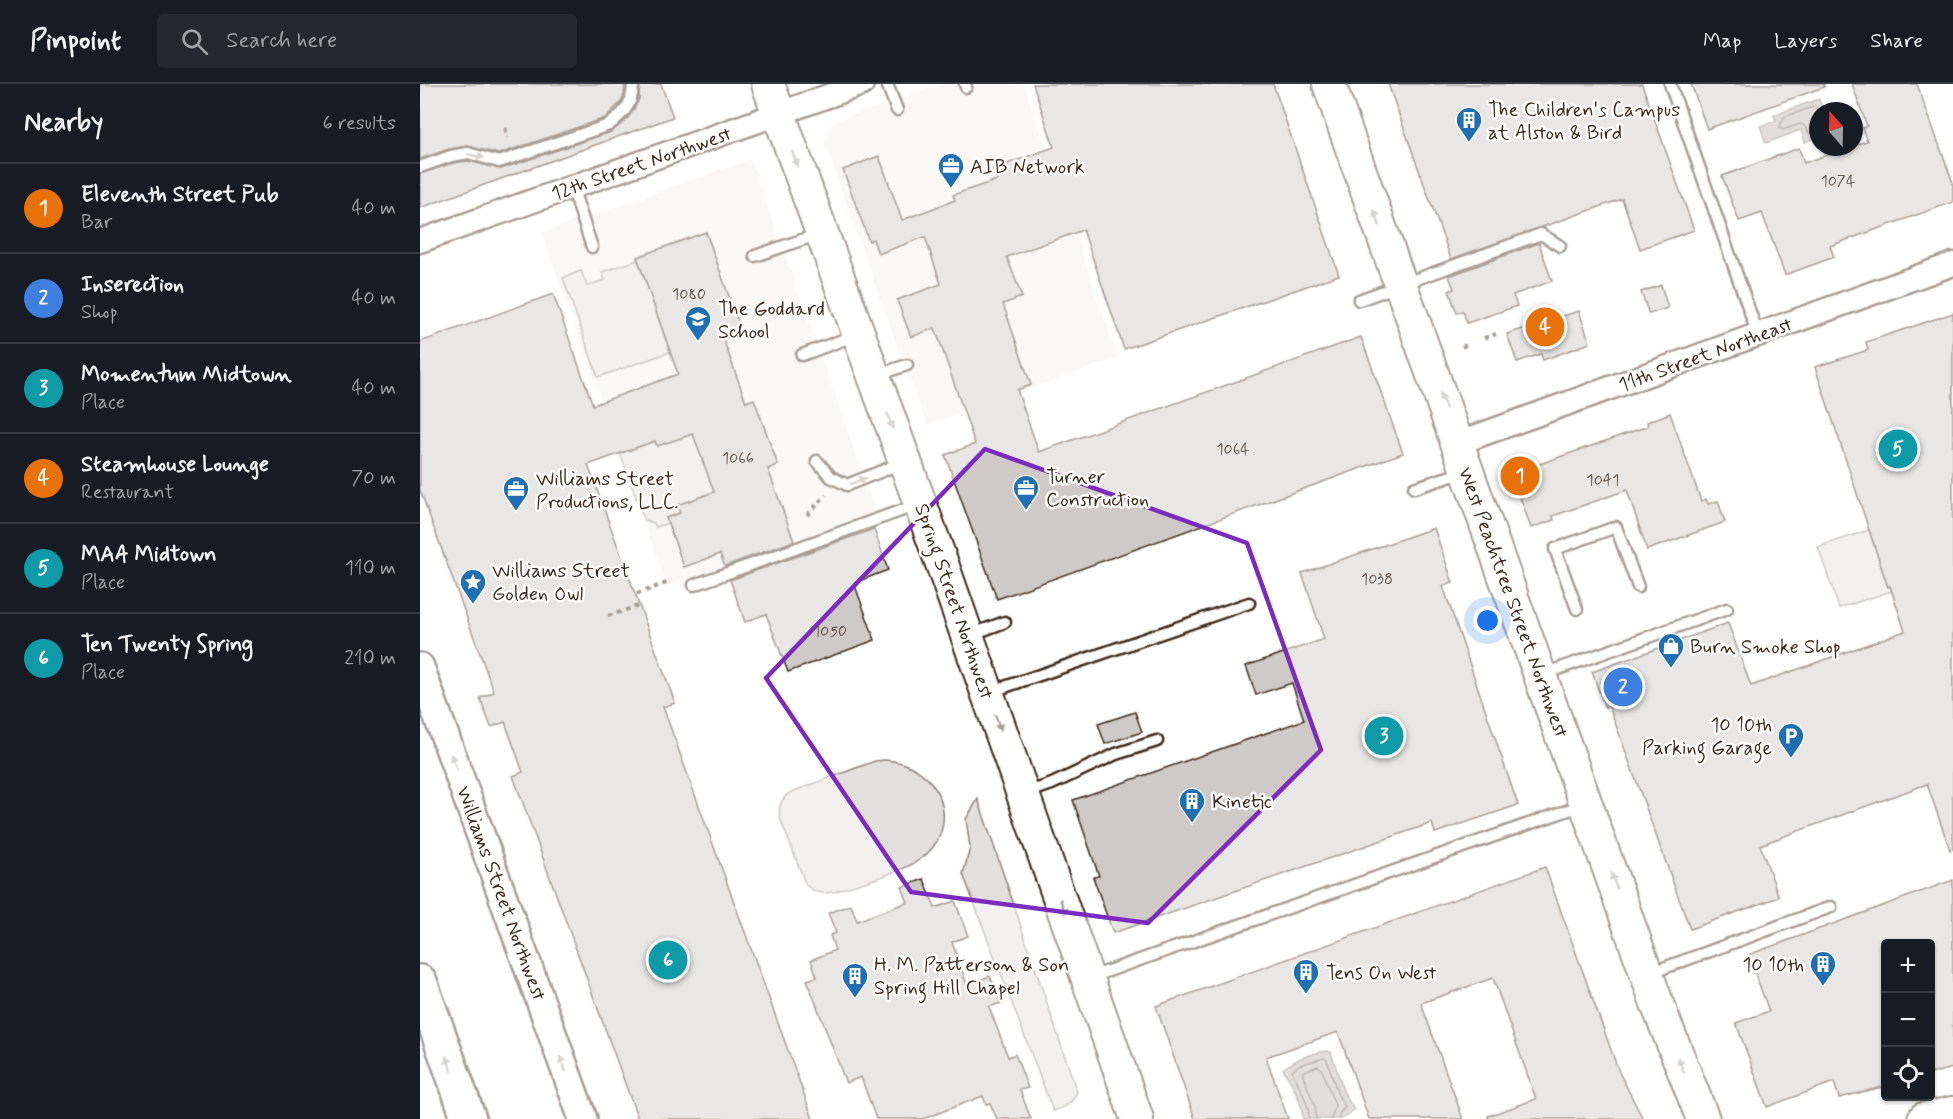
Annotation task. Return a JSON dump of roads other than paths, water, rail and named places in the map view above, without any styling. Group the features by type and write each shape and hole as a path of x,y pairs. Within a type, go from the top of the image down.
{"highway":[{"path":"420,981 469,1119"}],"main road":[{"name":"Spring Street Northwest","path":"768,84 920,504 1137,1119"},
{"name":"West Peachtree Street Northwest","path":"1329,84 1647,974 1703,1119"},
{"path":"1924,1119 1953,1113"}],"street":[{"name":"12th Street Northwest","path":"420,241 862,84"},
{"name":"11th Street Northeast","path":"1462,457 1758,334 1953,264"},
{"name":"Williams Street Northwest","path":"420,667 583,1119"}],"lane":[{"path":"420,167 451,156 468,153 499,162 609,125 631,103 633,84"},
{"path":"887,84 897,110"},
{"path":"1670,84 1758,334"},
{"path":"572,187 592,247"},
{"path":"755,256 822,233"},
{"path":"1359,300 1541,234 1560,246"},
{"path":"802,355 859,334"},
{"path":"874,376 907,365"},
{"path":"1414,488 1462,457"},
{"path":"817,461 831,477 847,485 905,462"},
{"path":"694,585 920,504"},
{"path":"1577,609 1555,549 1616,527 1638,587"},
{"path":"987,693 1249,603"},
{"path":"1540,675 1727,609"},
{"path":"967,636 1005,622"},
{"path":"1023,794 1116,754 1158,741"},
{"path":"1087,978 1586,804"},
{"path":"1647,974 1831,906"}],"water":[{"path":"1809,103 1809,140 1805,142 1801,130 1766,143 1760,126 1776,121 1774,115"},
{"path":"1331,1052 1344,1093 1354,1110 1341,1119 1303,1119 1299,1099 1283,1069 1304,1057"}],"place":[{"name":"The Children's Campus at Alston & Bird","path":"1469,143"},
{"name":"AIB Network","path":"951,189"},
{"name":"Steamhouse Lounge","path":"1545,327"},
{"name":"The Goddard School","path":"698,342"},
{"name":"MAA Midtown","path":"1898,449"},
{"name":"Eleventh Street Pub","path":"1520,476"},
{"name":"Turner Construction","path":"1026,511"},
{"name":"Williams Street Productions, LLC.","path":"516,512"},
{"name":"Williams Street Golden Owl","path":"473,605"},
{"name":"Burn Smoke Shop","path":"1671,669"},
{"name":"Inserection","path":"1623,687"},
{"name":"Momentum Midtown","path":"1384,736"},
{"name":"10 10th Parking Garage","path":"1791,759"},
{"name":"Kinetic","path":"1192,824"},
{"name":"Ten Twenty Spring","path":"668,960"},
{"name":"10 10th","path":"1823,987"},
{"name":"Tens On West","path":"1306,995"},
{"name":"H. M. Patterson & Son Spring Hill Chapel","path":"855,999"}]}
